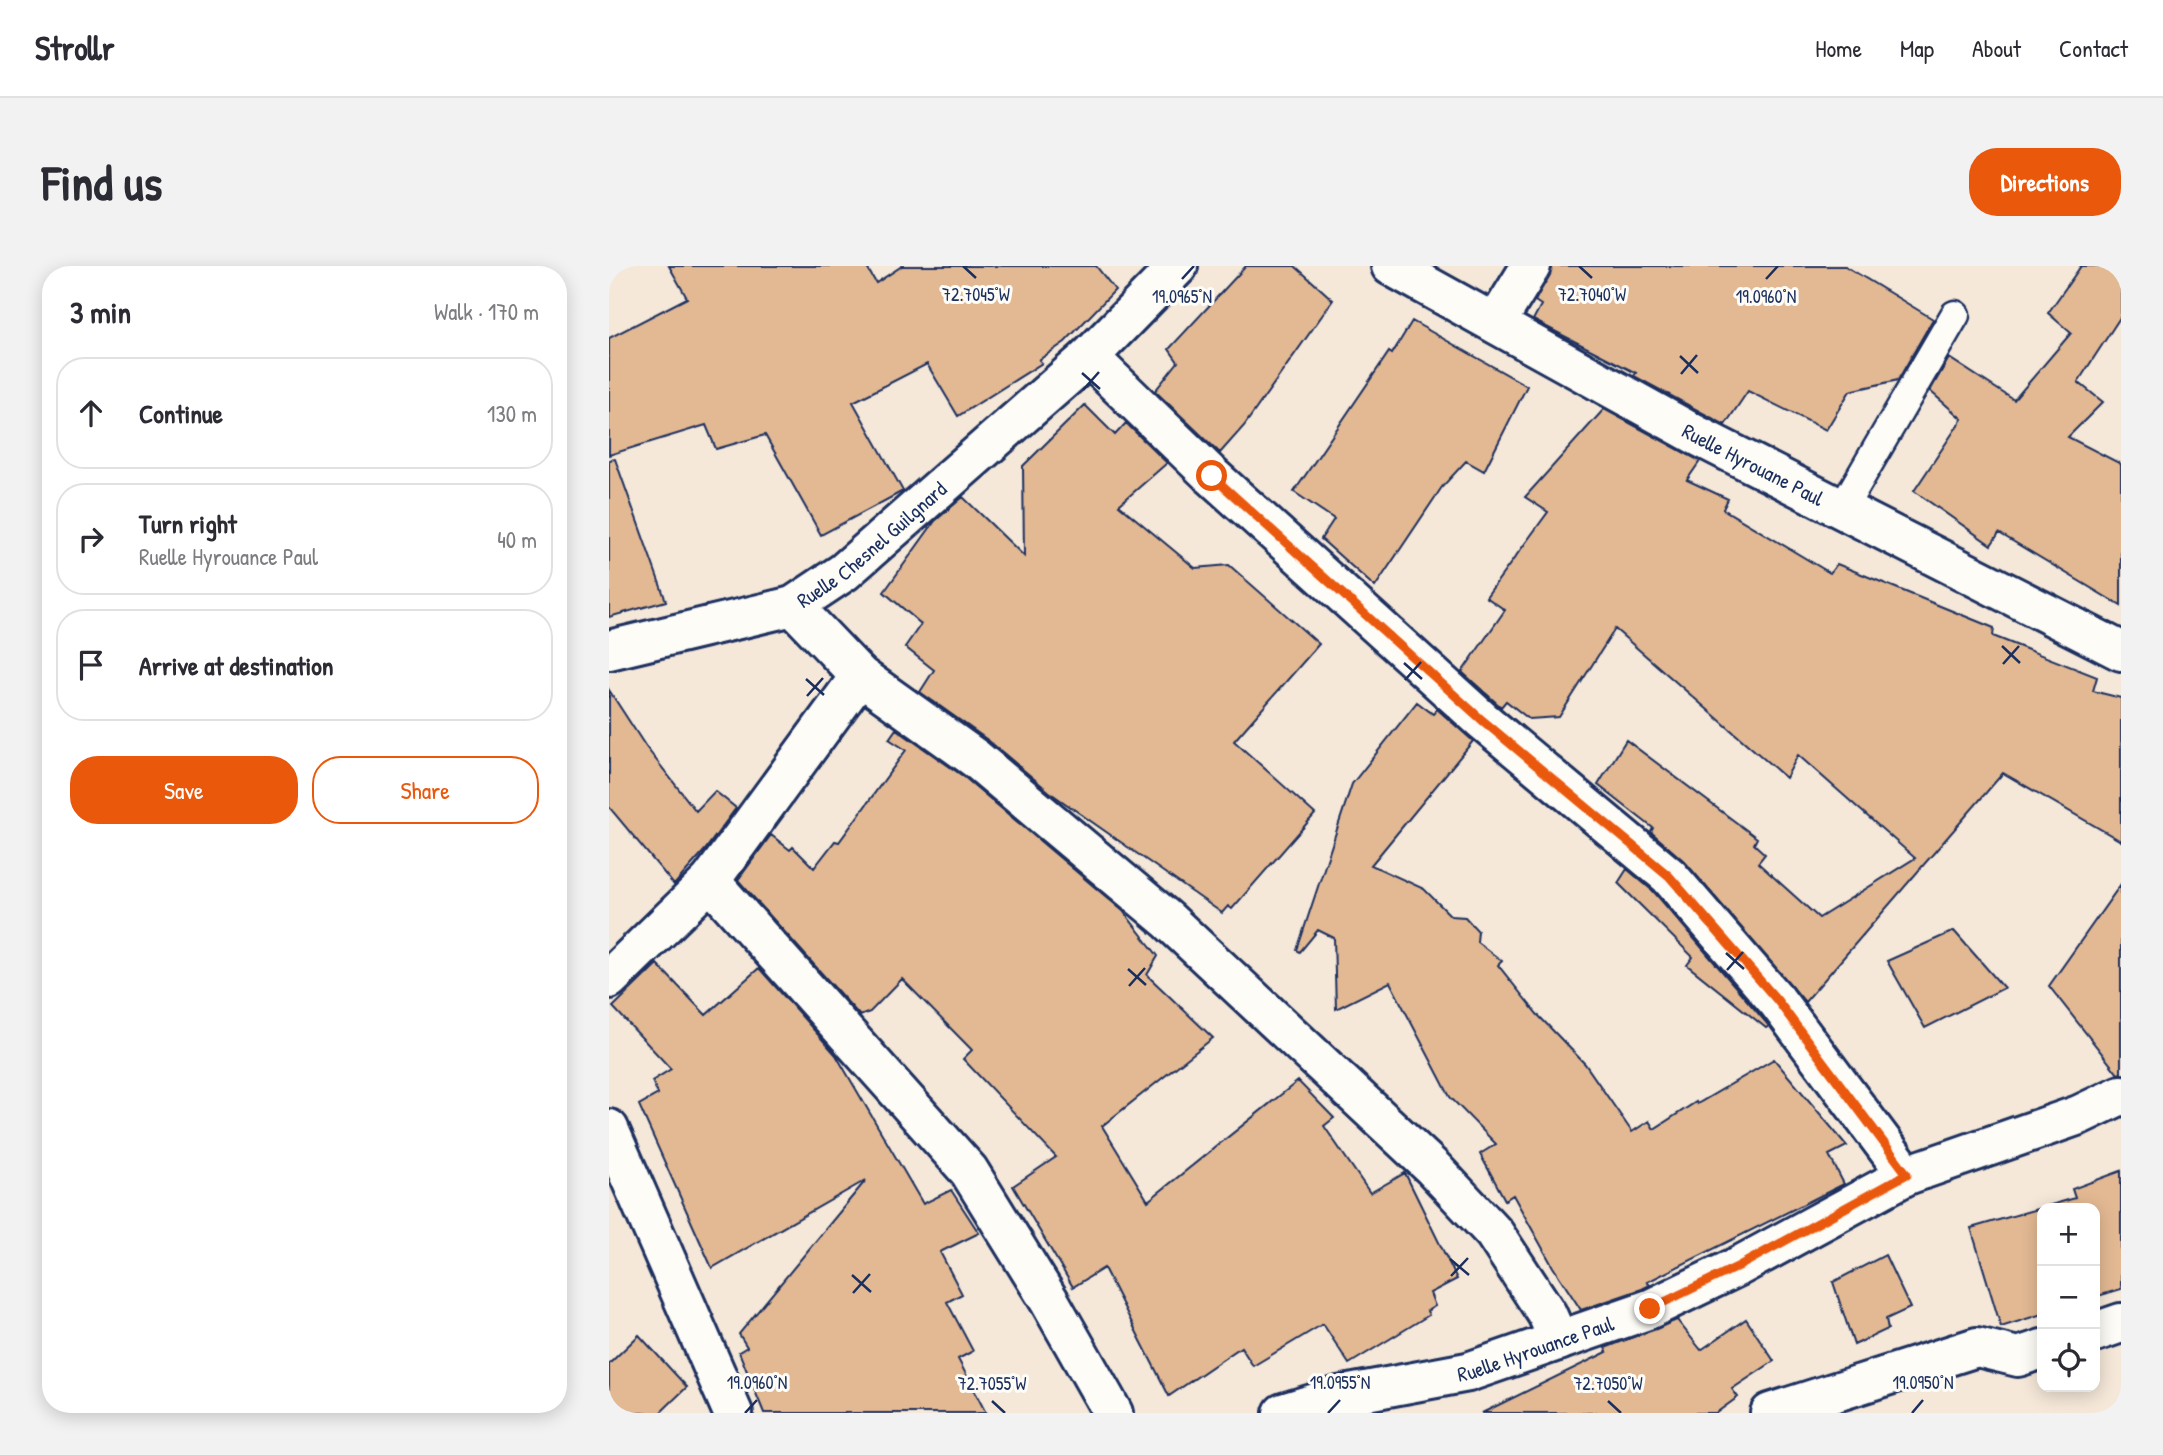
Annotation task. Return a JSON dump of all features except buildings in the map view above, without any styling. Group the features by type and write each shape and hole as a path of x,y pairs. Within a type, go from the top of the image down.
{"street":[{"name":"Ruelle Chesnel Guilgnard","path":"609,650 793,606 844,572 1089,357 1178,266"},
{"name":"Ruelle Hyrouane Paul","path":"1391,266 1698,436 2121,651"},
{"path":"1496,323 1531,266"},
{"path":"1089,357 1212,476 1482,720 1669,876 1777,1000 1907,1174"},
{"path":"793,606 860,676 977,759 1168,920 1433,1168 1494,1233 1547,1314 1559,1341"},
{"path":"609,979 710,881 860,676"},
{"path":"710,881 969,1171 1050,1302 1113,1413"},
{"name":"Ruelle Hyrouance Paul","path":"1283,1413 1339,1396 1468,1372 1650,1309 1739,1266 1907,1174 2079,1115 2121,1095"},
{"path":"611,1136 733,1413"},
{"path":"2100,1330 2121,1323"},
{"path":"1770,1413 1977,1346 2018,1357 2037,1351"}],"lane":[{"path":"1842,509 1955,315"}],"route":[{"path":"1212,476 1482,720 1669,876 1777,1000 1907,1174 1739,1266 1650,1309"}]}
